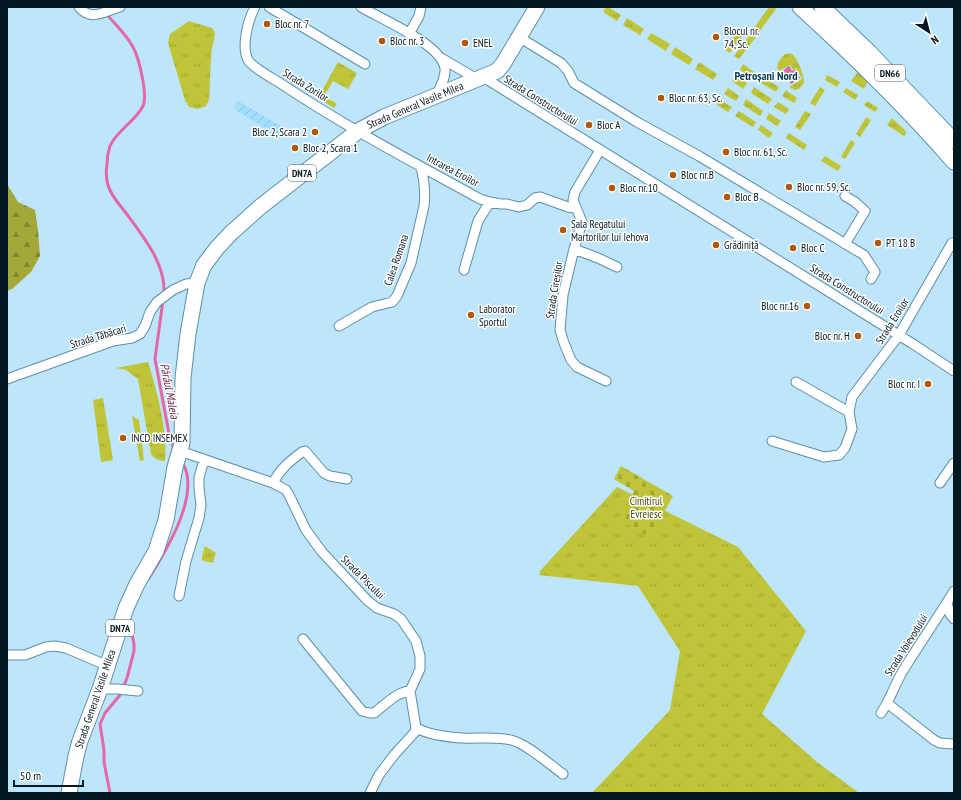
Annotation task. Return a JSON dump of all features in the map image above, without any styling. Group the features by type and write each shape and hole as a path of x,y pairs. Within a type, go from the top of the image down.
{"main road":[{"name":"DN7A","path":"479,79 500,68 537,7"},
{"name":"DN66","path":"800,7 877,80 954,162"},
{"name":"DN66","path":"822,7 889,72 954,142"},
{"path":"829,34 840,23"},
{"name":"Strada General Vasile Milea","path":"69,793 76,756 131,596 156,551 170,505 175,466 180,451 183,431 182,395 184,368 198,283 204,265 231,233 266,202 358,131 384,117 437,94 479,79"}],"street":[{"path":"79,7 83,12 89,15 117,8"},
{"name":"Strada Zorilor","path":"253,7 247,25 246,54 248,60 256,67 302,97 358,131"},
{"path":"269,7 365,64"},
{"name":"Strada Constructorului","path":"361,7 409,34 434,50 441,58 600,150 899,335 954,371"},
{"path":"409,34 419,16 421,7"},
{"path":"519,37 562,63 574,83 637,122 699,156 864,255 875,272 871,279"},
{"path":"437,94 445,72 441,58"},
{"name":"Intrarea Eroilor","path":"358,131 480,199 522,207 527,205 535,198 540,197 575,208"},
{"name":"Strada Cireșilor","path":"600,150 575,192 573,200 582,222 574,249 564,295 560,330 571,360 576,367 606,381"},
{"name":"Calea Romana","path":"339,326 372,307 392,302 396,296 411,263 426,197 422,167"},
{"path":"845,196 865,211 845,244"},
{"path":"464,270 478,221 490,202"},
{"name":"Strada Eroilor","path":"772,441 824,457 839,455 845,448 852,428 849,412 852,397 899,335 952,243 954,244"},
{"path":"574,249 617,267"},
{"name":"Strada Tăbăcari","path":"7,379 114,341 132,338 140,334 145,326 150,312 157,302 173,290 186,284 198,283"},
{"path":"796,382 849,412"},
{"name":"Strada Piscului","path":"180,451 273,483 286,490 313,541 368,601 377,608 394,614 401,619 416,641 420,656 420,669 410,692"},
{"path":"273,483 283,467 305,451 324,472 330,476 346,479"},
{"path":"179,596 186,561 199,518 201,505 199,478 204,459"},
{"path":"940,483 954,463"},
{"name":"Strada Voievodului","path":"882,713 902,674 954,591"},
{"path":"947,603 950,614 954,619"},
{"path":"303,639 362,711 370,714 374,713 398,695 405,692 410,692 416,728 415,732 386,765 379,775 372,793"},
{"path":"7,655 25,655 46,647 55,646 66,648 108,666"},
{"path":"100,689 133,691"},
{"path":"887,704 934,740 940,743 954,744"},
{"path":"416,728 434,734 462,738 500,738 512,740 526,746 563,774"}],"shaded area":[{"path":"789,66 792,71 795,69 800,78 791,84 787,77 785,78 781,72"},
{"path":"238,101 286,129 281,138 234,109"}],"green space":[{"path":"606,7 621,15 617,21 603,12"},
{"path":"769,7 776,9 759,32 754,28"},
{"path":"627,18 644,29 640,35 623,25"},
{"path":"189,21 212,28 215,32 211,58 209,100 206,106 198,109 189,107 185,100 168,43 170,34"},
{"path":"738,31 743,35 730,53 725,50"},
{"path":"651,33 670,44 666,51 647,39"},
{"path":"751,33 756,37 739,59 734,56"},
{"path":"675,47 693,59 689,65 671,54"},
{"path":"785,54 792,54 800,67 804,83 799,89 795,90 789,87 802,79 796,68 793,70 790,65 779,71 778,74 778,63"},
{"path":"338,62 357,73 348,89 333,81 324,96 337,104 334,108 318,98"},
{"path":"699,62 717,74 713,80 695,69"},
{"path":"743,64 754,72 751,77 740,70"},
{"path":"860,72 868,81 864,89 851,81 857,73"},
{"path":"827,75 840,82 837,87 825,80"},
{"path":"735,76 747,83 743,89 732,81"},
{"path":"761,76 779,87 776,92 758,81"},
{"path":"754,87 772,99 768,104 751,93"},
{"path":"820,87 825,90 815,106 810,103"},
{"path":"728,88 739,96 736,101 724,94"},
{"path":"846,88 858,95 855,100 843,92"},
{"path":"786,90 797,98 794,103 782,96"},
{"path":"746,99 763,111 760,116 743,105"},
{"path":"720,100 732,107 728,112 717,105"},
{"path":"867,101 878,108 875,112 864,105"},
{"path":"778,102 789,109 786,114 774,107"},
{"path":"739,111 756,122 753,127 735,116"},
{"path":"805,111 811,114 800,130 795,127"},
{"path":"769,113 781,121 777,126 766,119"},
{"path":"866,117 871,120 860,137 856,134"},
{"path":"892,118 905,130 906,133 904,136 887,125"},
{"path":"761,125 773,133 769,138 758,130"},
{"path":"789,133 807,145 804,150 786,138"},
{"path":"851,140 855,143 845,159 841,157"},
{"path":"825,156 841,166 838,171 821,161"},
{"path":"7,184 18,202 35,210 40,256 31,272 12,289 7,291"},
{"path":"148,362 158,398 163,424 166,449 165,461 156,459 151,454 138,379 126,370 116,368"},
{"path":"103,398 113,460 101,462 93,400"},
{"path":"132,416 139,420 144,460 140,461"},
{"name":"Cimitirul Evreiesc","path":"621,466 673,496 650,537 619,519 634,491 614,479"},
{"path":"617,487 738,547 806,631 762,714 817,762 859,793 592,793 670,710 680,651 638,586 539,575 541,570"},
{"path":"205,546 216,553 213,563 202,560"}],"waterway":[{"name":"Pârâul Maleia","path":"101,7 126,36 133,47 144,85 144,101 140,112 117,135 110,146 106,169 107,183 113,196 152,251 161,272 164,283 164,294"},
{"name":"Pârâul Maleia","path":"163,300 155,359 170,439 175,451"},
{"name":"Pârâul Maleia","path":"149,578 172,538 185,505 188,489 187,475 182,462"},
{"name":"Pârâul Maleia","path":"110,793 104,762 104,750 100,724 105,713 120,695 127,678 134,651 130,617"}],"place":[{"name":"Bloc nr. 7","path":"267,24"},
{"name":"Blocul nr. 74, Sc.","path":"716,37"},
{"name":"Bloc nr. 3","path":"382,41"},
{"name":"ENEL","path":"465,43"},
{"name":"Bloc nr. 63, Sc.","path":"661,98"},
{"name":"Bloc A","path":"589,125"},
{"name":"Bloc 2, Scara 2","path":"315,132"},
{"name":"Bloc 2, Scara 1","path":"295,148"},
{"name":"Bloc nr. 61, Sc.","path":"726,152"},
{"name":"Bloc nr.B","path":"673,175"},
{"name":"Bloc nr. 59, Sc.","path":"789,187"},
{"name":"Bloc nr.10","path":"612,188"},
{"name":"Bloc B","path":"727,197"},
{"name":"Sala Regatului Martorilor lui Iehova","path":"563,230"},
{"name":"PT 18 B","path":"878,243"},
{"name":"Grădiniță","path":"716,245"},
{"name":"Bloc C","path":"793,248"},
{"name":"Bloc nr.16","path":"807,306"},
{"name":"Laborator Sportul","path":"471,315"},
{"name":"Bloc nr. H","path":"858,336"},
{"name":"Bloc nr. I","path":"928,384"},
{"name":"INCD INSEMEX","path":"123,438"}],"district":[{"name":"Petroșani Nord","path":"766,75"}]}
